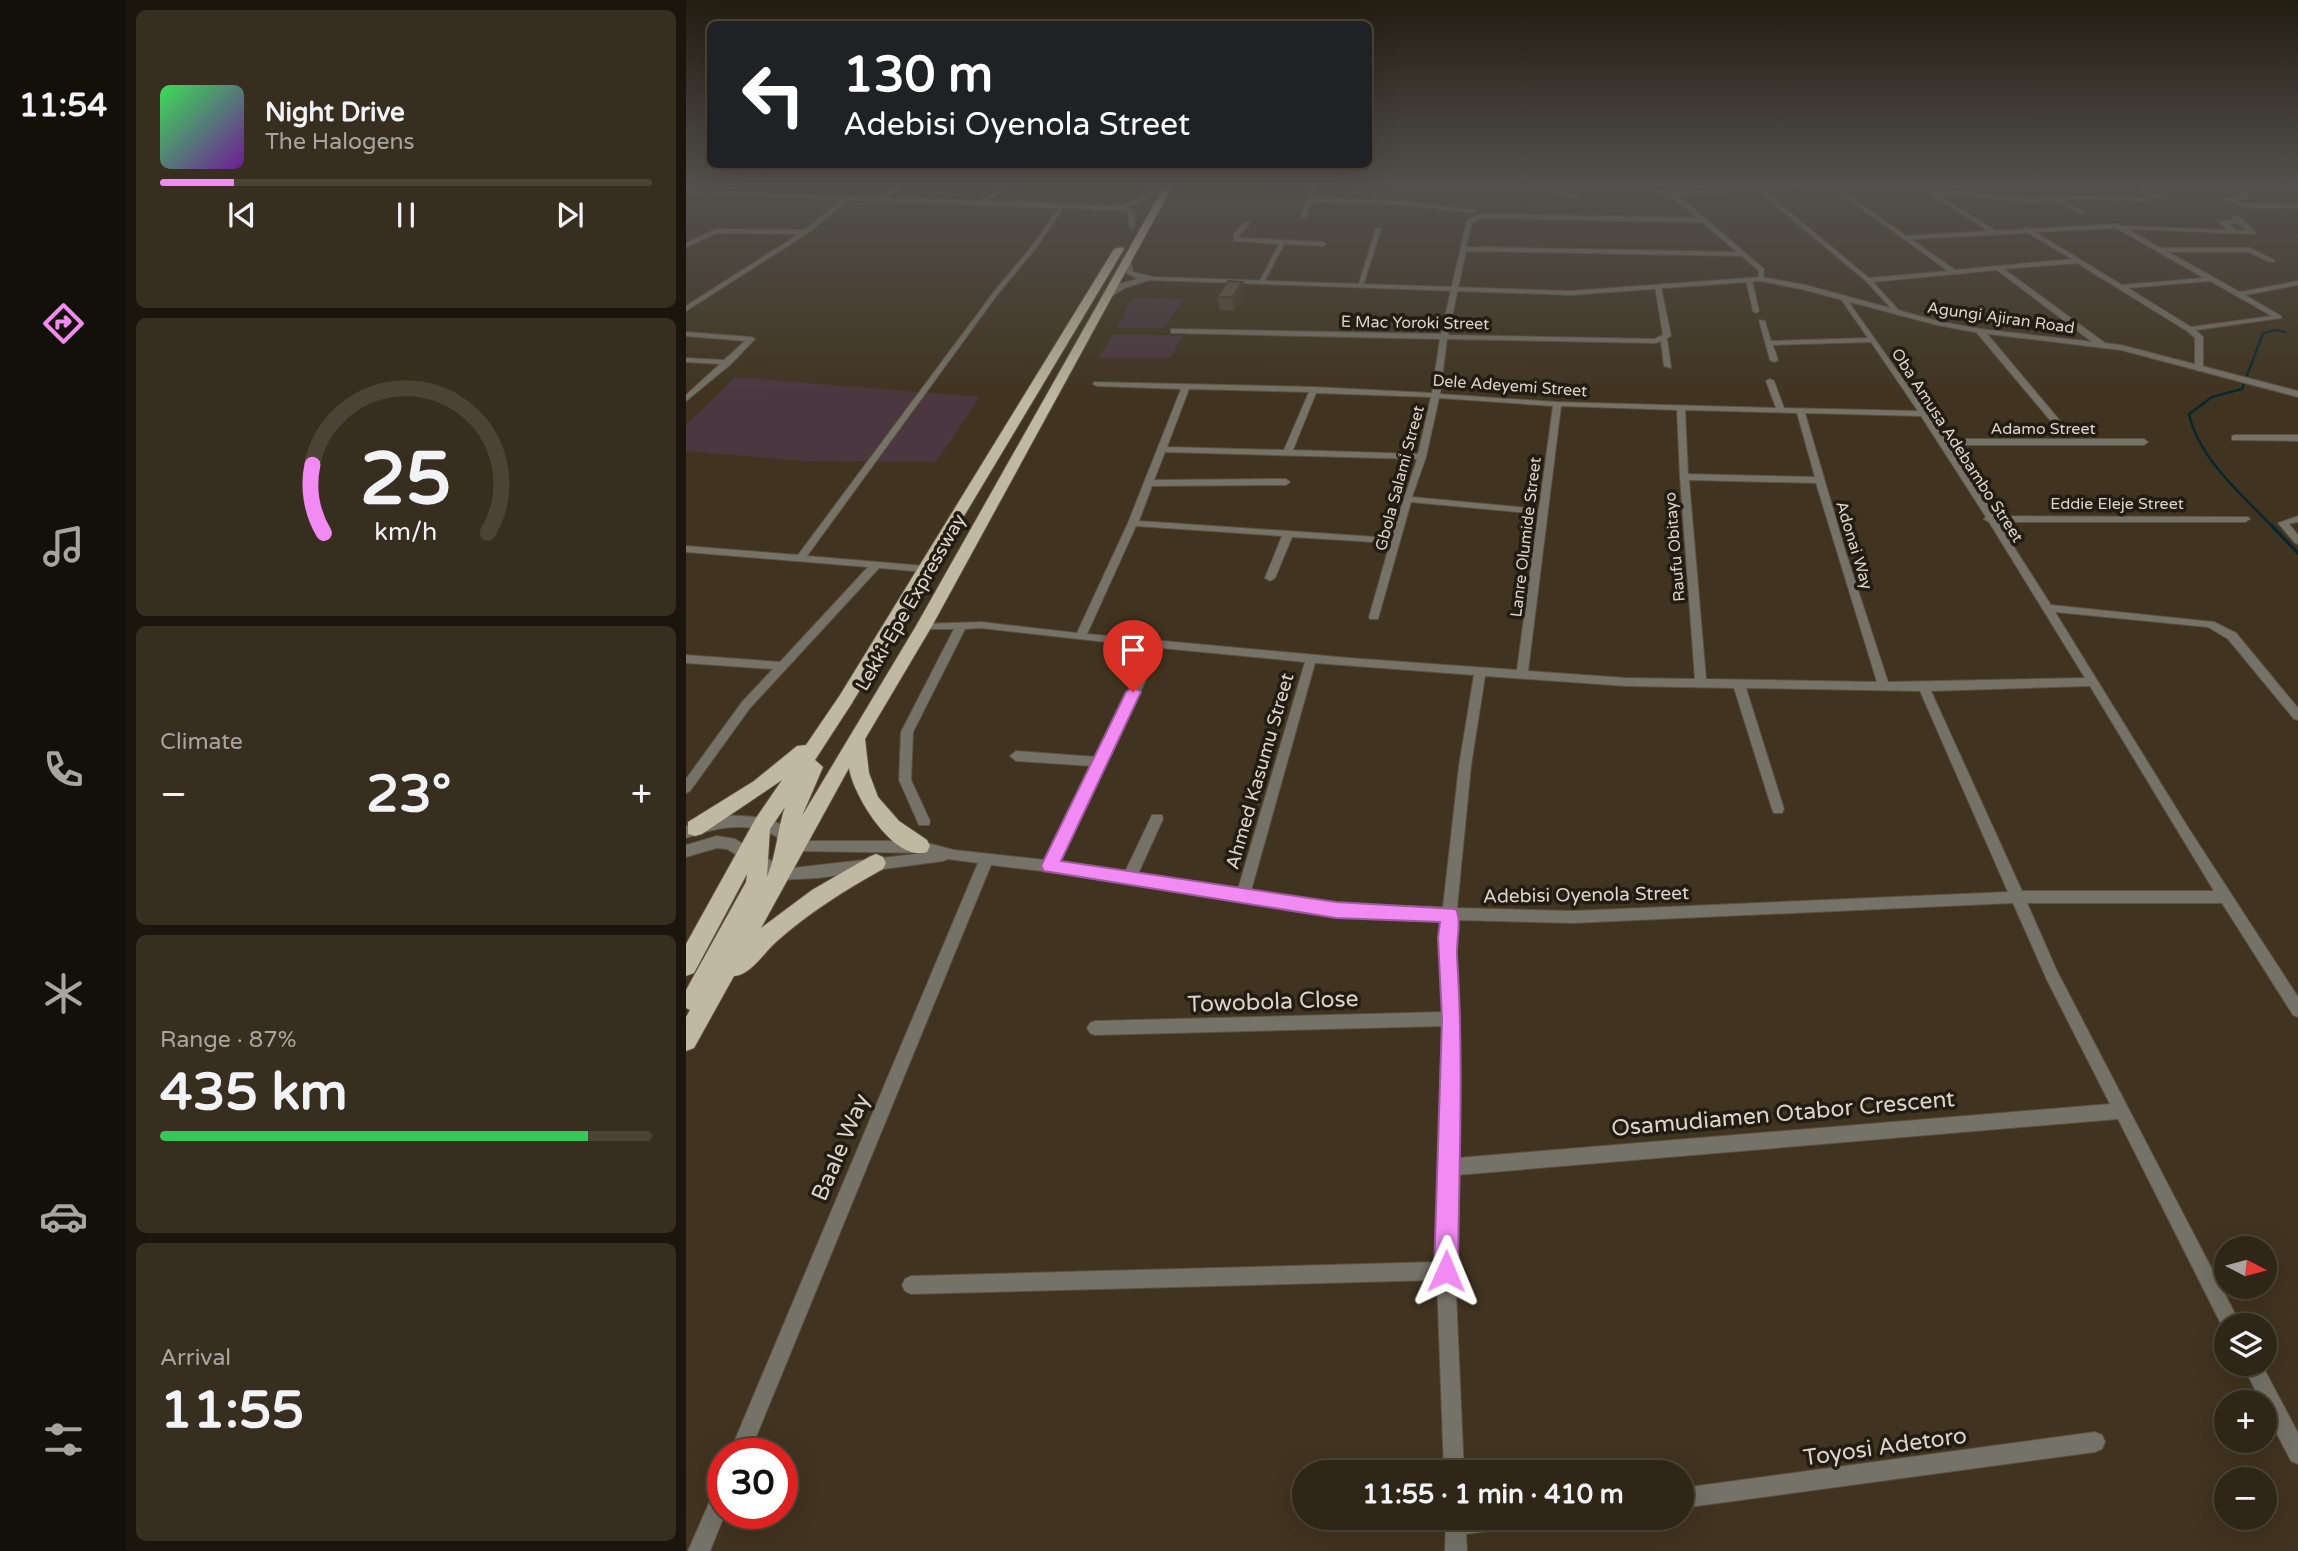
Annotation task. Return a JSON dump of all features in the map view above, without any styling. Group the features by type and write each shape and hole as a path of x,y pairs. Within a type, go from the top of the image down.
{"highway":[{"name":"Lekki-Epe Expressway","path":"763,824 846,699 1113,257"},
{"name":"Lekki-Epe Expressway","path":"791,839 924,626 1126,259"},
{"path":"693,1014 780,874 803,785 879,657 881,641"},
{"path":"690,830 787,766 816,741 846,699"},
{"path":"857,736 856,765 863,788 874,807 900,836 920,846"},
{"path":"686,966 753,857 763,824"},
{"path":"686,1040 693,1014 756,883 753,857"},
{"path":"693,1014 759,941 792,914 876,863"},
{"path":"686,930 686,944"}],"street":[{"path":"686,309 766,257"},
{"path":"801,558 995,294 1025,257"},
{"path":"1261,282 1274,257"},
{"path":"1360,286 1369,257"},
{"name":"Gbola Salami Street","path":"1374,617 1406,499 1422,457 1436,394 1453,289 1462,257"},
{"path":"1749,257 1764,272 1761,279"},
{"path":"1841,257 1868,280 1899,314"},
{"path":"1935,257 1954,272"},
{"path":"2070,257 2190,329 2199,337 2199,369"},
{"path":"2174,257 2279,317 2190,329"},
{"path":"2266,257 2272,261"},
{"path":"1126,259 1130,272 1154,279"},
{"path":"1868,280 2076,261"},
{"path":"1998,268 2102,345"},
{"path":"2121,287 2212,278"},
{"path":"1109,294 1131,283 1154,279"},
{"name":"Agungi Ajiran Road","path":"1154,279 1571,293 1761,279 1899,314 1980,331 2102,345 2298,394"},
{"path":"1749,279 1756,311"},
{"path":"2241,295 2298,283"},
{"path":"1658,287 1667,335 1660,340 1668,366"},
{"path":"2280,287 2298,295"},
{"name":"Oba Amusa Adebambo Street","path":"1844,299 1941,442 2182,824 2223,897 2298,1010"},
{"path":"1761,321 1774,360"},
{"name":"E Mac Yoroki Street","path":"1174,331 1660,340"},
{"path":"1980,331 2059,424"},
{"path":"686,334 751,339 686,399"},
{"path":"1769,342 1872,340"},
{"path":"686,360 727,362"},
{"path":"1770,382 1781,411"},
{"name":"Dele Adeyemi Street","path":"1097,384 1436,394 1455,398 1557,404 1922,414"},
{"path":"1080,637 1133,523 1185,388"},
{"path":"686,389 696,390"},
{"path":"1289,452 1314,389"},
{"name":"Lanre Olumide Street","path":"1521,674 1557,404"},
{"name":"Raufu Obitayo","path":"1681,407 1701,684"},
{"name":"Adonai Way","path":"1800,411 1884,686"},
{"path":"2235,438 2298,438"},
{"name":"Adamo Street","path":"1941,442 2144,442"},
{"path":"1161,449 1422,457"},
{"path":"1684,477 1819,480"},
{"path":"1148,483 1286,482"},
{"path":"1406,499 1544,512"},
{"name":"Eddie Eleje Street","path":"1989,519 2245,519"},
{"path":"2298,519 2283,523 2298,541"},
{"path":"1133,523 1396,541"},
{"path":"1270,578 1288,534"},
{"path":"686,550 925,569"},
{"path":"686,788 746,705 876,565"},
{"path":"2046,608 2210,624 2232,636 2298,716"},
{"path":"923,821 905,779 907,733 961,625"},
{"path":"924,626 981,625 1157,645 1480,672 1701,684 1924,687 2092,682"},
{"path":"1050,866 1098,762 1157,645"},
{"name":"Ahmed Kasumu Street","path":"1243,895 1311,657"},
{"path":"686,659 784,666"},
{"path":"1454,1460 1446,1271 1452,1019 1447,938 1465,766 1480,672"},
{"path":"1739,685 1778,809"},
{"path":"1924,687 2052,975 2226,1313"},
{"path":"1016,756 1098,762"},
{"path":"1129,878 1157,819"},
{"path":"690,830 722,823 763,824 791,839 920,846 954,855"},
{"path":"686,851 717,842 730,843 780,874 818,872 954,855"},
{"name":"Adebisi Oyenola Street","path":"954,855 1050,866 1336,910 1450,914 1573,917 2018,897 2223,897"},
{"name":"Baale Way","path":"746,1438 986,860"},
{"name":"Towobola Close","path":"1095,1028 1452,1019"},
{"name":"Osamudiamen Otabor Crescent","path":"1447,1167 2123,1111"},
{"path":"911,1285 1446,1271"},
{"path":"2258,1376 2298,1454"},
{"name":"Toyosi Adetoro","path":"1694,1496 2095,1442"},
{"path":"699,1551 708,1529"},
{"path":"1457,1530 1457,1551"}],"shaded area":[{"path":"1133,298 1184,299 1164,328 1116,328"},
{"path":"1113,335 1183,336 1170,358 1098,358"},
{"path":"735,377 980,397 936,462 804,461 686,451 686,425"}],"building":[{"path":"1228,281 1243,282 1232,297 1217,297"}],"waterway":[{"path":"2272,526 2212,461 2194,430 2189,414 2212,397 2242,389 2263,333 2275,330 2285,332"},
{"path":"2272,526 2298,553"}],"route":[{"path":"1133,692 1050,866 1336,910 1450,914 1447,938 1452,1019 1446,1271"}]}
